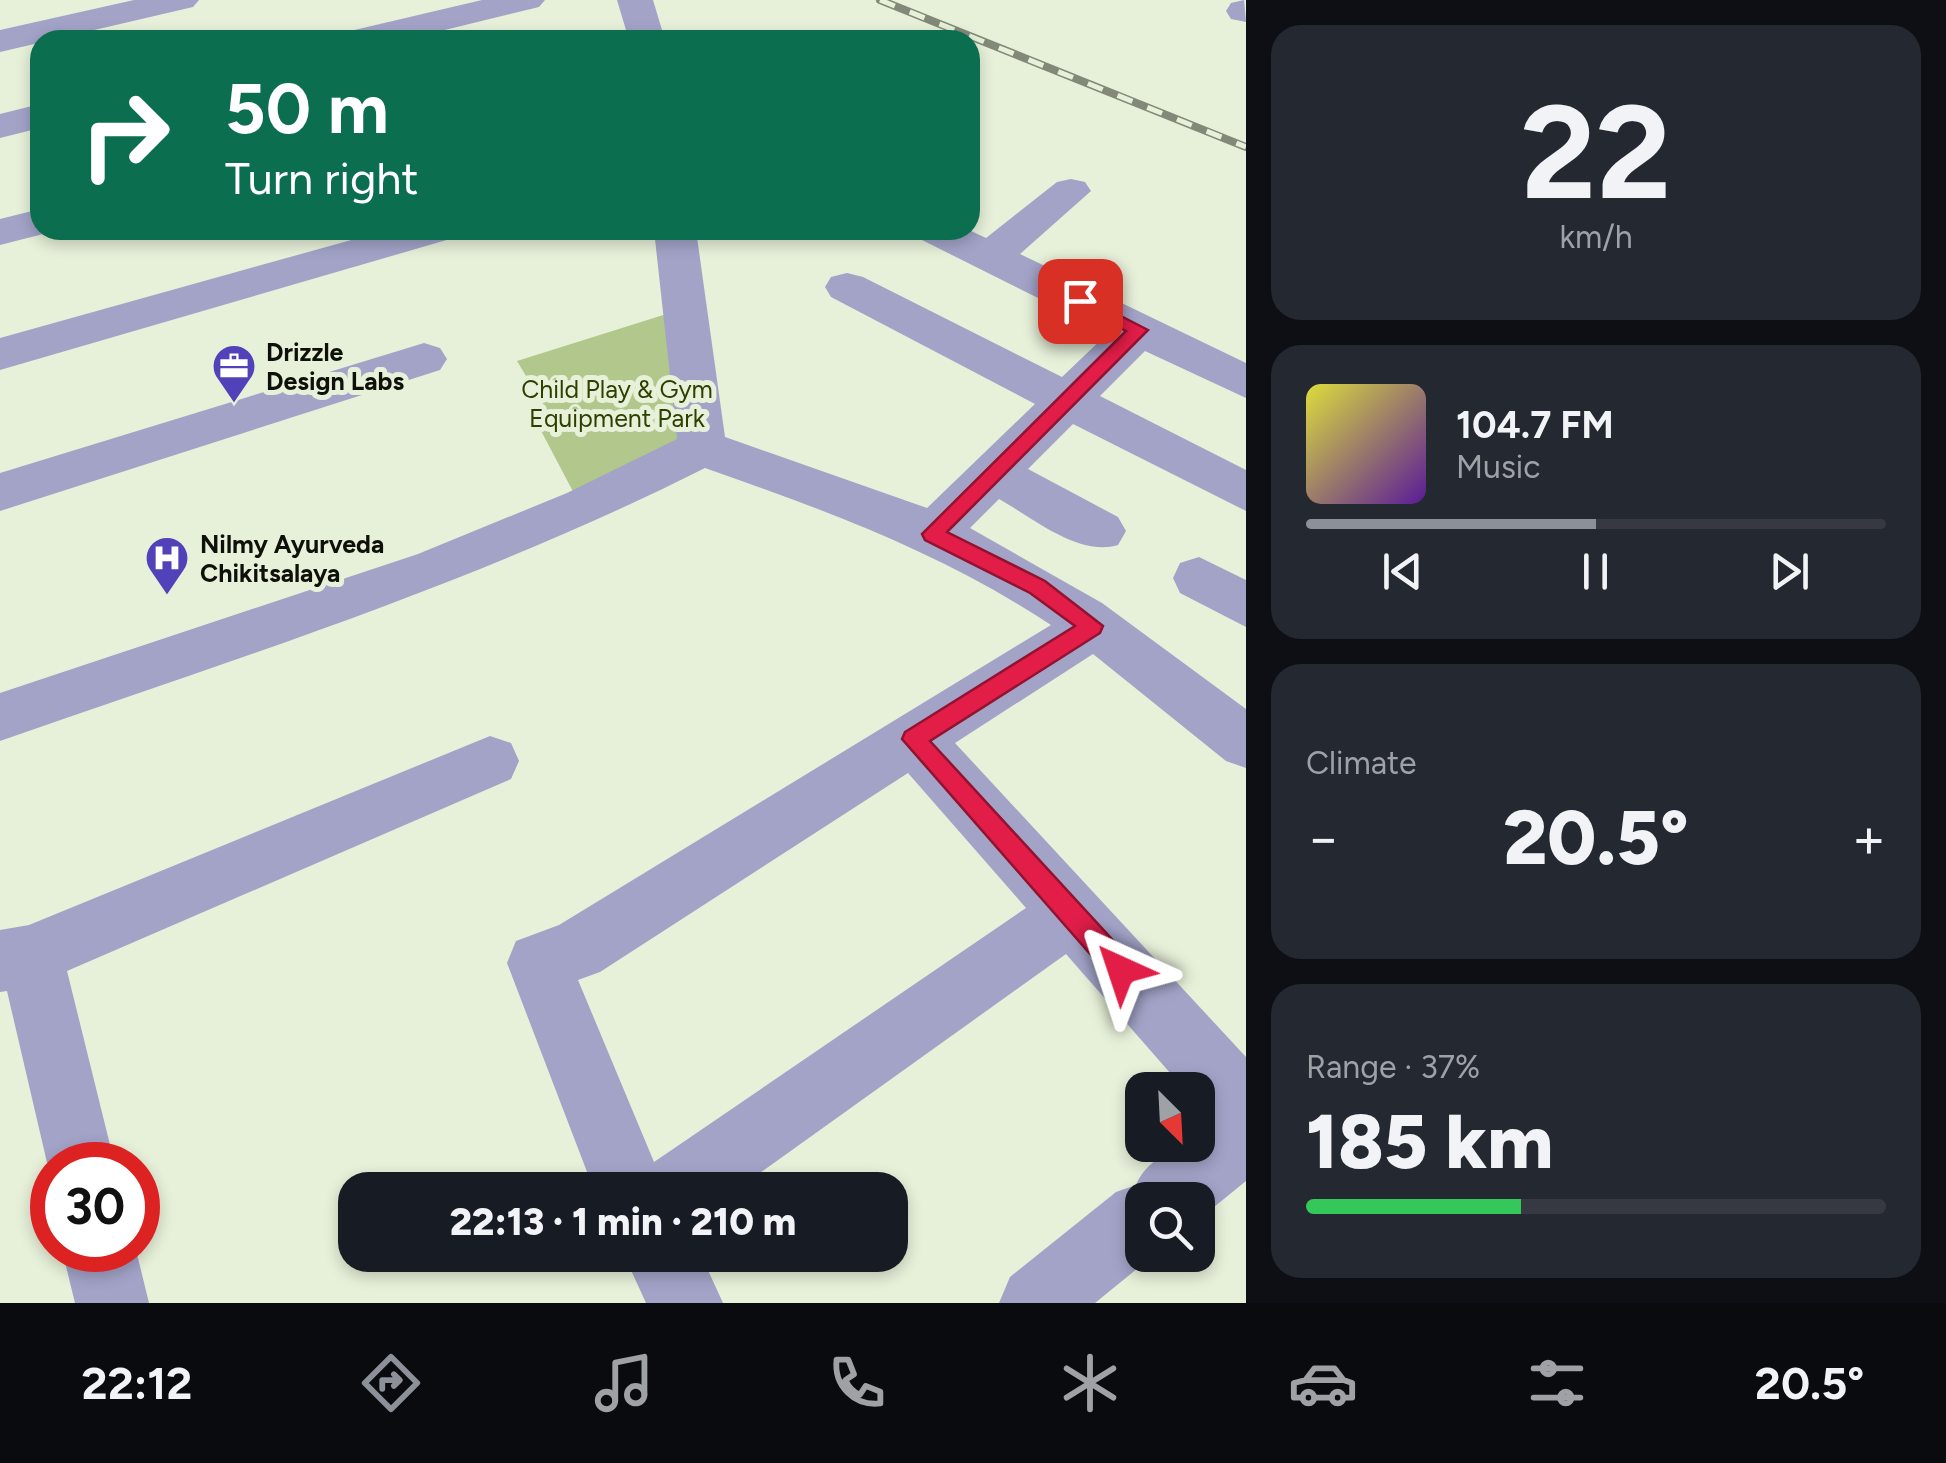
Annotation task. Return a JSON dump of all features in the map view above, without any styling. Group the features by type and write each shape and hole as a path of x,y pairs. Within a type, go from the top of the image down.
{"street":[{"path":"68,30 181,0"},
{"path":"401,30 528,0"},
{"path":"635,0 644,30"},
{"path":"0,41 30,37"},
{"path":"0,126 30,118"},
{"path":"990,257 1071,191"},
{"path":"0,232 30,224"},
{"path":"0,354 400,240"},
{"path":"676,240 702,448"},
{"path":"955,240 1246,382"},
{"path":"847,287 1246,492"},
{"path":"932,534 1139,330"},
{"path":"0,492 424,359"},
{"path":"0,717 437,568 585,506 702,448 903,519 1038,587 1246,743"},
{"path":"994,473 1100,531"},
{"path":"1199,578 1246,606"},
{"path":"623,1172 539,962 577,950 1092,626"},
{"path":"914,739 1246,1108"},
{"path":"73,1142 15,958 490,761"},
{"path":"701,1172 1071,914"},
{"path":"1188,1182 1246,1136"},
{"path":"1036,1303 1125,1232"},
{"path":"104,1272 112,1303"},
{"path":"670,1272 686,1303"}],"green space":[{"name":"Child Play & Gym Equipment Park","path":"676,311 687,443 578,501 538,425 552,419 517,361"}],"railway":[{"path":"880,0 955,30"},
{"path":"980,40 1246,147"}],"place":[{"name":"Drizzle Design Labs","path":"234,404"},
{"name":"Nilmy Ayurveda Chikitsalaya","path":"167,596"}],"route":[{"path":"1080,301 1139,330 932,534 1038,587 1092,626 914,739 1121,970"}]}
